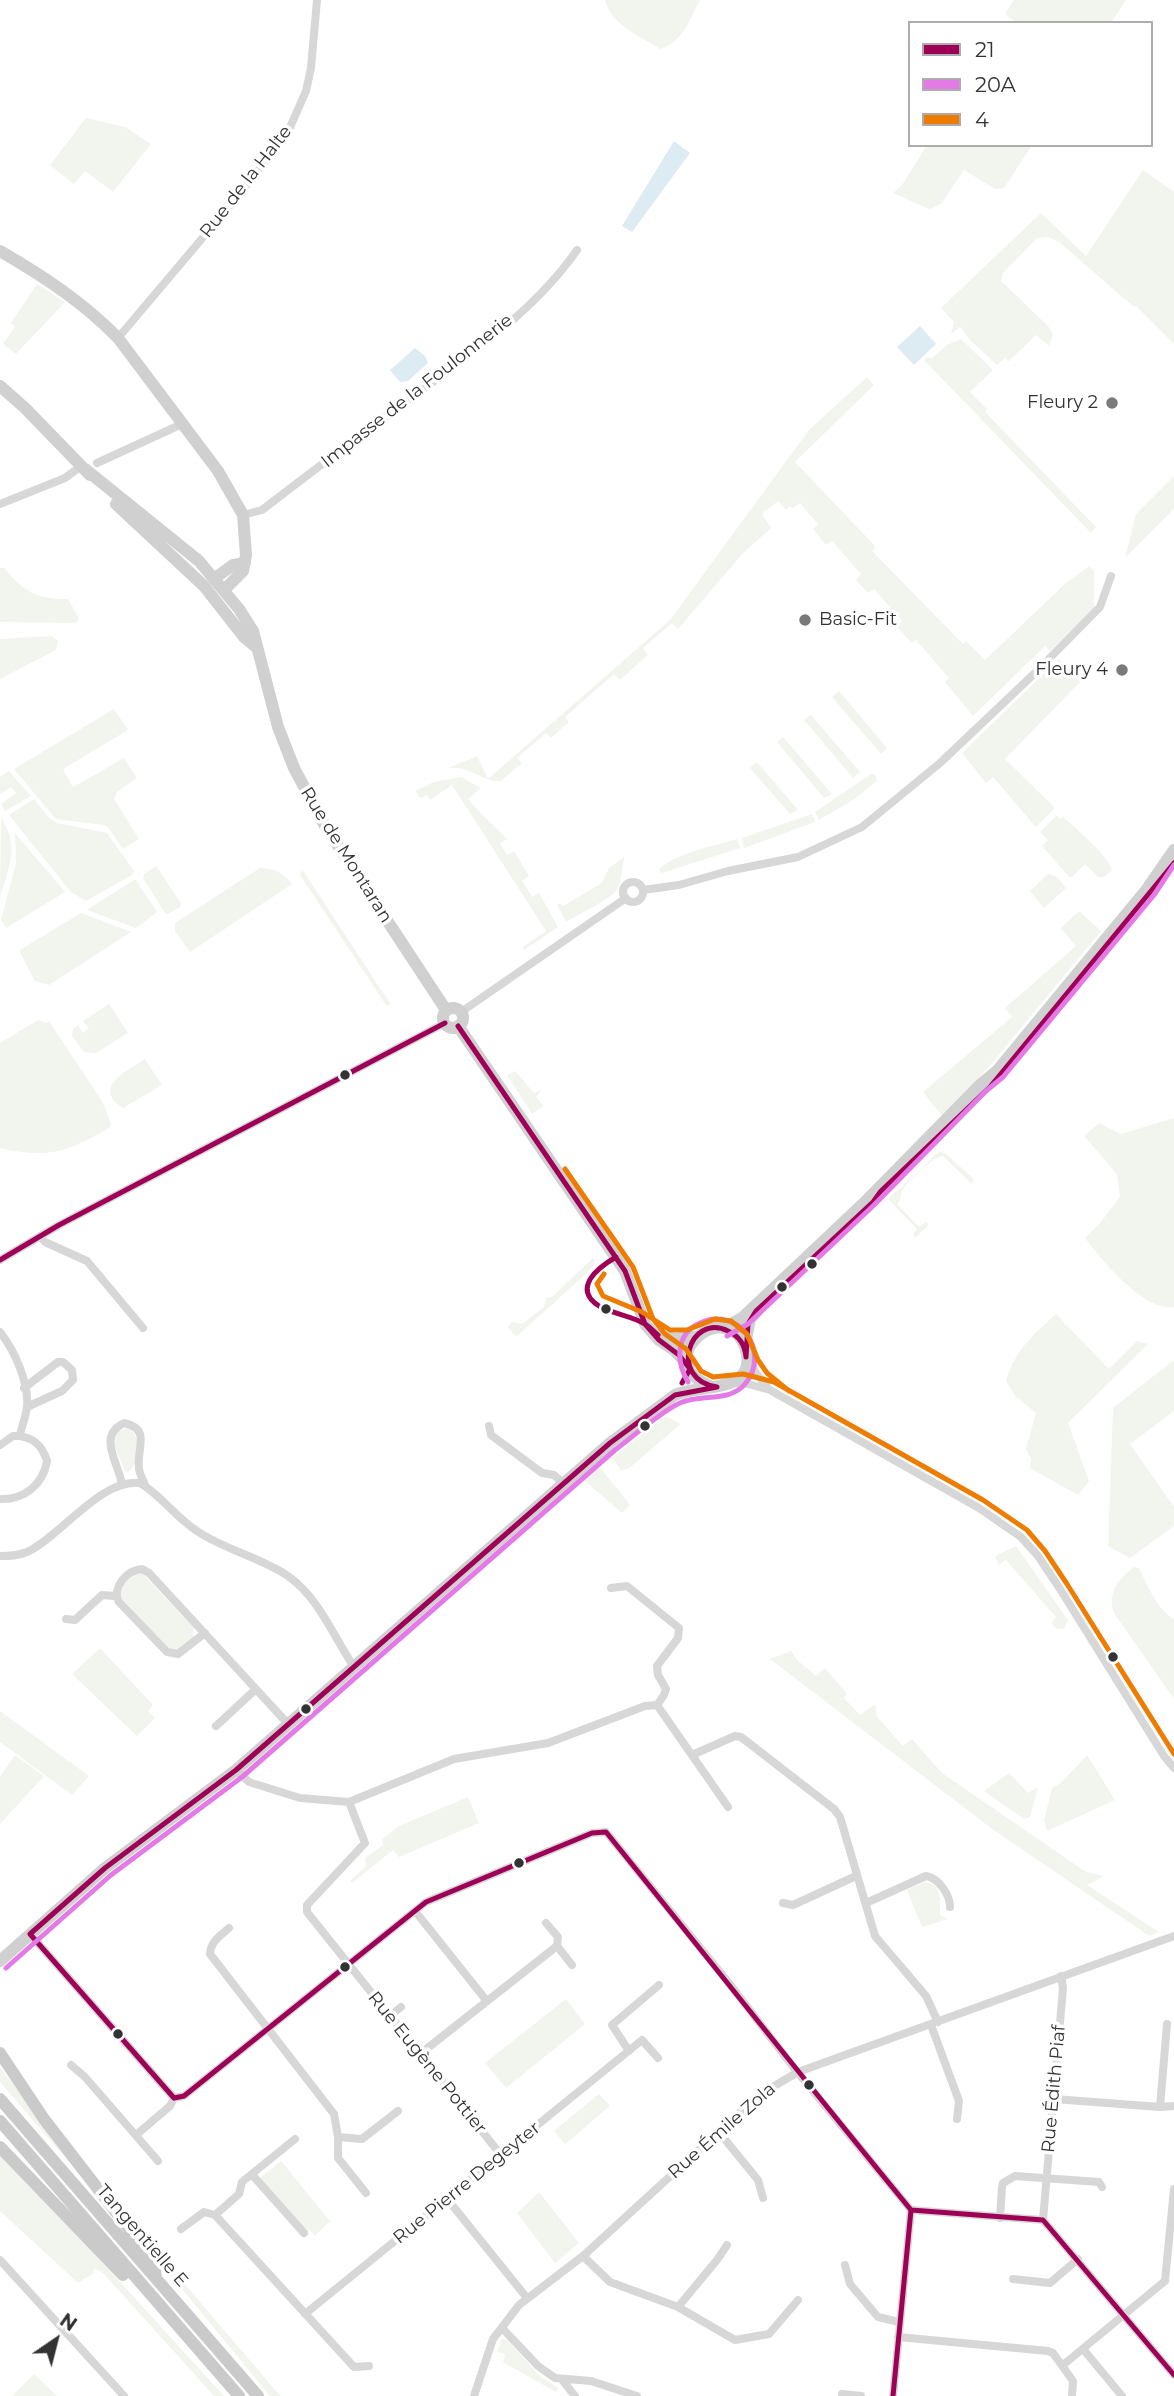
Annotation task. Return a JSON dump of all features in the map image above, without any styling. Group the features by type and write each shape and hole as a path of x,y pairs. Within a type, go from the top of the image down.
{"main road":[{"path":"0,251 69,293 118,338 218,471 243,515 245,563 241,575 225,589"},
{"path":"0,386 88,466 112,499 214,597 244,637 258,648"},
{"name":"Rue de Montaran","path":"88,466 199,561 225,589 253,631 278,727 300,778 335,842 450,1020 625,1271 640,1313 653,1333 689,1367"},
{"path":"215,578 233,565 245,563"},
{"path":"653,1333 674,1339 695,1337 708,1329 723,1328 742,1318 868,1199 997,1071 1147,888 1174,850"},
{"path":"0,1961 105,1868 236,1770 289,1725 610,1443 686,1390 721,1387 733,1383 743,1372 753,1315 990,1087 1174,863"},
{"path":"450,1020 456,1008 461,1013"},
{"path":"723,1328 736,1334 746,1350"},
{"path":"695,1337 687,1355 689,1367 694,1377 710,1386"},
{"path":"676,1395 689,1367"},
{"path":"0,2053 44,2119 153,2260 156,2278"},
{"name":"Tangentielle E","path":"0,2099 258,2396"},
{"path":"0,2122 238,2396"},
{"path":"0,2147 238,2396"}],"street":[{"name":"Rue de la Halte","path":"118,338 234,201 288,132 306,91 311,68 317,0"},
{"name":"Impasse de la Foulonnerie","path":"243,515 262,510 455,366 504,327 538,295 577,250"},
{"path":"0,504 65,478 182,424"},
{"path":"643,890 679,886 728,871 798,858 862,827 947,757 1044,664 1100,607 1111,576"},
{"path":"630,882 639,884 643,890 642,896 633,901 626,898 624,889 630,882"},
{"path":"461,1013 626,898"},
{"path":"0,1260 40,1236 450,1020"},
{"path":"40,1236 87,1261 143,1328"},
{"path":"0,1332 11,1348 24,1388 27,1407 20,1435"},
{"path":"746,1350 751,1366 770,1391"},
{"path":"24,1388 58,1362 68,1366 74,1376 62,1391 27,1407"},
{"path":"733,1383 748,1384 770,1391 968,1501 1000,1520 1021,1537 1038,1556 1060,1589 1164,1756 1174,1777"},
{"path":"122,1484 109,1444 113,1431 124,1423 138,1430 141,1438 138,1468 145,1485 194,1530 269,1565 301,1587 320,1609 354,1667"},
{"path":"489,1426 491,1434 522,1458 542,1473 554,1475 564,1484"},
{"path":"0,1444 8,1438 20,1435 28,1437 40,1447 47,1461 37,1484 26,1494 9,1500 0,1499"},
{"path":"0,1556 20,1555 39,1545 92,1501 122,1484 133,1482 145,1485"},
{"path":"115,1596 116,1588 132,1571 142,1569 149,1573 289,1725"},
{"path":"611,1588 627,1586 679,1628 678,1639 657,1666 658,1675 666,1689 657,1705"},
{"path":"66,1619 75,1620 102,1595 115,1596 167,1652 178,1654 205,1633"},
{"path":"216,1726 256,1689"},
{"path":"657,1705 728,1807"},
{"path":"236,1770 249,1782 300,1798 349,1802 454,1759 548,1743 645,1706 657,1705"},
{"path":"692,1755 735,1736 746,1739 838,1813 875,1936 925,1994 959,2101 957,2119"},
{"path":"1164,1756 1174,1768"},
{"name":"Rue Eugène Pottier","path":"349,1802 365,1843 306,1908 307,1912 501,2155"},
{"path":"174,2098 184,2096 433,1897 592,1832 606,1832 911,2210 1043,2220 1174,2375"},
{"path":"783,1903 793,1905 856,1875"},
{"path":"866,1903 931,1876 950,1899 950,1907"},
{"path":"415,1911 486,2000"},
{"path":"546,1923 558,1937 557,1946 572,1965"},
{"path":"229,1928 215,1940 210,1954 334,2114 338,2158 366,2193"},
{"path":"30,1934 174,2098"},
{"name":"Rue Émile Zola","path":"474,2396 493,2339 527,2298 583,2256 759,2095 798,2073 1174,1936"},
{"path":"419,2053 557,1946"},
{"name":"Rue Édith Piaf","path":"1043,2220 1063,1988 1061,1976"},
{"path":"658,2058 642,2040 629,2051 612,2025 659,1985"},
{"path":"390,2016 401,2007"},
{"path":"1160,2108 1167,2024"},
{"name":"Rue Pierre Degeyter","path":"305,2314 629,2051"},
{"path":"71,2065 85,2077 158,2161"},
{"path":"136,2136 170,2106 174,2098"},
{"path":"1054,2099 1160,2108 1174,2106"},
{"path":"338,2137 362,2139 398,2110"},
{"path":"718,2131 758,2180 762,2198"},
{"path":"215,2215 239,2194 242,2182 295,2139"},
{"path":"1000,2218 1003,2183 1015,2176 1099,2182 1102,2187"},
{"path":"255,2178 304,2233"},
{"path":"1063,2365 1165,2281 1174,2189"},
{"path":"447,2200 527,2298"},
{"path":"893,2396 911,2210"},
{"path":"181,2229 204,2212 215,2215 354,2367 369,2366"},
{"path":"678,2307 718,2260 727,2245"},
{"path":"583,2256 610,2282 678,2307 735,2340 769,2334 798,2300"},
{"path":"1013,2279 1050,2283 1078,2259"},
{"path":"0,2260 124,2396"},
{"path":"845,2264 850,2284 878,2317 899,2322"},
{"path":"502,2328 548,2375 563,2381 575,2396"},
{"path":"898,2337 1048,2351 1053,2353 1073,2381 1072,2396"},
{"path":"1083,2349 1122,2396"},
{"path":"563,2381 573,2378 591,2381 637,2396"},
{"path":"842,2394 861,2396"}],"shaded area":[{"path":"605,0 700,0 680,36 660,49 620,23 608,9"},
{"path":"1014,0 1126,0 1112,21 1014,21 1005,14"},
{"path":"86,118 125,127 151,144 113,192 85,171 74,184 50,165"},
{"path":"674,141 690,153 632,232 622,226"},
{"path":"926,147 1031,147 1004,188 995,189 964,170 941,204 929,209 893,193 902,185"},
{"path":"1143,170 1174,192 1174,344 1136,306 1059,242 1048,237 1037,238 1003,273 1001,281 1048,326 1053,334 1049,346 1036,335 1009,361 1005,358 997,365 960,327 951,334 954,322 941,308 1041,213 1086,256"},
{"path":"37,284 65,302 16,354 3,344 15,327 11,323"},
{"path":"920,326 936,344 914,365 897,347"},
{"path":"961,339 993,370 970,392 987,409 985,412 1096,527 1091,533 924,360 928,357 931,359 947,345"},
{"path":"415,348 425,356 428,363 408,381 400,382 390,370"},
{"path":"867,377 874,385 795,462 876,547 872,551 963,644 966,641 985,660 1065,584 1089,566 1094,570 1094,608 1050,651 1045,646 973,716 945,682 949,678 916,640 912,643 897,627 902,621 874,589 868,593 856,580 861,574 832,541 826,545 813,529 818,524 800,503 786,510 778,501 762,514 771,528 744,552 678,629 672,623 643,648 648,655 620,680 614,674 565,717 569,722 551,738 546,733 517,758 522,763 501,781 488,779 670,620 809,430"},
{"path":"1174,476 1174,509 1125,558 1136,514"},
{"path":"0,568 4,568 32,593 47,598 68,599 79,618 77,623 0,622"},
{"path":"52,636 58,641 56,650 0,679 0,639"},
{"path":"1059,659 1082,680 1005,759 1055,808 1036,827 993,777 986,783 962,753"},
{"path":"839,691 887,748 881,754 832,697"},
{"path":"114,709 128,730 63,769 72,786 75,786 124,758 137,778 117,792 114,799 139,839 123,849 108,827 56,819 14,769"},
{"path":"811,715 860,772 853,778 804,720"},
{"path":"783,737 832,794 824,798 777,742"},
{"path":"477,756 488,779 464,769 448,768"},
{"path":"757,762 798,810 790,814 750,768"},
{"path":"9,771 31,796 5,811 1,804 16,793 11,787 0,794 0,777"},
{"path":"871,774 875,774 877,781 853,800 819,820 815,812"},
{"path":"461,777 481,788 468,799 507,839 500,843 507,855 514,851 529,876 522,881 532,897 539,893 558,927 524,950 523,947 546,931 452,785 430,800 427,795 420,798 415,791 434,782"},
{"path":"34,799 49,818 57,823 107,833 134,871 132,875 86,901 71,892 9,815"},
{"path":"812,814 815,822 744,848 742,838"},
{"path":"1057,815 1060,819 1063,817 1091,842 1104,857 1112,870 1104,877 1098,877 1085,864 1069,877 1042,846 1048,840 1040,832"},
{"path":"1,818 10,838 11,857 0,897"},
{"path":"15,833 65,892 6,928 1,920 16,863"},
{"path":"737,839 740,848 662,873 659,869 685,854"},
{"path":"625,856 615,892 566,922 557,905 560,903 563,906 602,883 609,868"},
{"path":"156,866 181,903 180,907 168,914 143,878 144,874"},
{"path":"260,868 278,872 292,884 190,952 175,931 175,923"},
{"path":"302,869 391,1005 386,1005 300,875"},
{"path":"1048,874 1057,877 1066,888 1044,908 1030,891"},
{"path":"134,880 157,912 136,928 87,910"},
{"path":"1079,911 1101,931 987,1069 942,1116 923,1092 1012,1017 1005,1008 1076,946 1061,928"},
{"path":"81,913 131,932 49,985 35,981 20,950"},
{"path":"109,1004 128,1033 96,1053 84,1052 72,1036 73,1029 78,1025 83,1033 89,1028 83,1021"},
{"path":"38,1020 46,1023 49,1021 102,1101 111,1123 110,1127 70,1148 58,1151 32,1153 0,1148 0,1043"},
{"path":"145,1059 162,1085 123,1108 110,1093 111,1086 122,1074"},
{"path":"515,1071 534,1093 542,1090 536,1097 544,1106 532,1114 507,1075"},
{"path":"1174,1118 1174,1307 1162,1306 1137,1293 1113,1271 1085,1238 1120,1197 1117,1174 1084,1136 1099,1123 1121,1134"},
{"path":"939,1152 945,1153 974,1179 972,1184 943,1156 933,1160 916,1174 903,1189 897,1204 919,1227 926,1222 929,1225 915,1238 913,1235 917,1229 888,1199"},
{"path":"594,1257 595,1263 587,1273 516,1337 508,1327 512,1322 522,1324 544,1307 546,1298 552,1297"},
{"path":"1056,1314 1109,1369 1137,1341 1148,1344 1068,1423 1089,1481 1078,1495 1030,1468 1031,1459 1026,1449 1036,1413 1016,1397 1006,1381 1014,1360 1032,1336"},
{"path":"1174,1360 1174,1411 1130,1444 1174,1507 1174,1526 1130,1558 1108,1546 1113,1408"},
{"path":"666,1416 681,1424 628,1469 621,1470 612,1458"},
{"path":"127,1428 135,1436 138,1449 135,1463 128,1472 125,1471 114,1445 117,1433"},
{"path":"600,1467 630,1505 622,1513 584,1480"},
{"path":"1016,1546 1068,1620 1064,1629 1057,1629 1051,1623 1056,1617 1006,1560 999,1565 995,1556"},
{"path":"1134,1567 1139,1568 1158,1603 1174,1619 1174,1699 1114,1613 1113,1592"},
{"path":"141,1572 194,1628 193,1638 179,1649 164,1645 120,1596 121,1587 136,1573"},
{"path":"100,1648 153,1705 148,1711 155,1718 137,1736 72,1674"},
{"path":"791,1651 797,1660 816,1676 825,1668 847,1694 844,1698 860,1715 875,1704 877,1717 903,1746 912,1739 942,1773 1086,1872 1104,1876 1087,1885 1159,1932 1149,1936 991,1828 770,1659"},
{"path":"0,1711 89,1776 72,1795 0,1742"},
{"path":"15,1755 44,1776 0,1824 0,1777"},
{"path":"1087,1755 1115,1800 1047,1831 1044,1821 1052,1788 1062,1782"},
{"path":"1009,1773 1028,1793 1038,1787 1030,1817 1024,1819 984,1791"},
{"path":"468,1797 479,1823 399,1857 393,1850 352,1883 350,1881 366,1866 365,1858 383,1845 382,1839 399,1826"},
{"path":"925,1882 938,1890 940,1915 948,1919 922,1927 907,1890"},
{"path":"566,1999 585,2024 506,2088 485,2063"},
{"path":"0,2067 86,2182 0,2082"},
{"path":"599,2094 610,2106 565,2144 554,2131"},
{"path":"0,2155 224,2396 214,2396 104,2274 95,2268 92,2274 78,2283 0,2211"},
{"path":"281,2161 330,2221 315,2236 309,2229 305,2232 259,2179"},
{"path":"539,2192 579,2243 555,2263 517,2213"},
{"path":"172,2269 281,2396 270,2396 168,2272"},
{"path":"502,2339 508,2341 541,2377 558,2388 556,2392 503,2362 505,2354 497,2352"},
{"path":"34,2374 57,2396 12,2396"}],"transit line":[{"name":"21","path":"746,1357 748,1324 756,1311 873,1202 881,1191 990,1087 1174,863"},
{"name":"20A","path":"727,1336 748,1324 874,1205 1003,1077 1154,895 1174,865"},
{"name":"21","path":"0,1260 59,1225 445,1023"},
{"name":"21","path":"458,1026 625,1271 645,1324 659,1340 679,1355 690,1369 682,1383"},
{"name":"4","path":"565,1169 633,1267 653,1319 665,1334 686,1349 701,1371 713,1377 743,1374 774,1382 983,1500 1027,1530 1067,1584 1174,1754"},
{"name":"21","path":"616,1257 602,1266 591,1278 587,1292 599,1306 645,1324 658,1335"},
{"name":"4","path":"604,1274 597,1284 603,1296 642,1312 670,1330 687,1330 715,1319 731,1321 747,1334 767,1373 789,1391"},
{"name":"20A","path":"6,1968 111,1875 242,1777 615,1450 680,1403 697,1398 723,1396 738,1390 752,1371 755,1358 747,1335 727,1320 714,1319 692,1328 686,1334 680,1349 681,1366 688,1382"},
{"name":"21","path":"717,1387 702,1382 693,1373 689,1361 694,1339 703,1331 714,1328 728,1331 741,1341 746,1357"},
{"name":"21","path":"30,1934 105,1868 236,1770 610,1443 675,1395 717,1387"},
{"name":"21","path":"174,2098 184,2096 426,1902 592,1833 606,1832 911,2210 1043,2220 1174,2375"},
{"name":"21","path":"30,1934 174,2098"},
{"name":"21","path":"893,2396 911,2210"}],"place":[{"name":"Fleury 2","path":"1112,403"},
{"name":"Basic-Fit","path":"805,620"},
{"name":"Fleury 4","path":"1122,670"}]}
